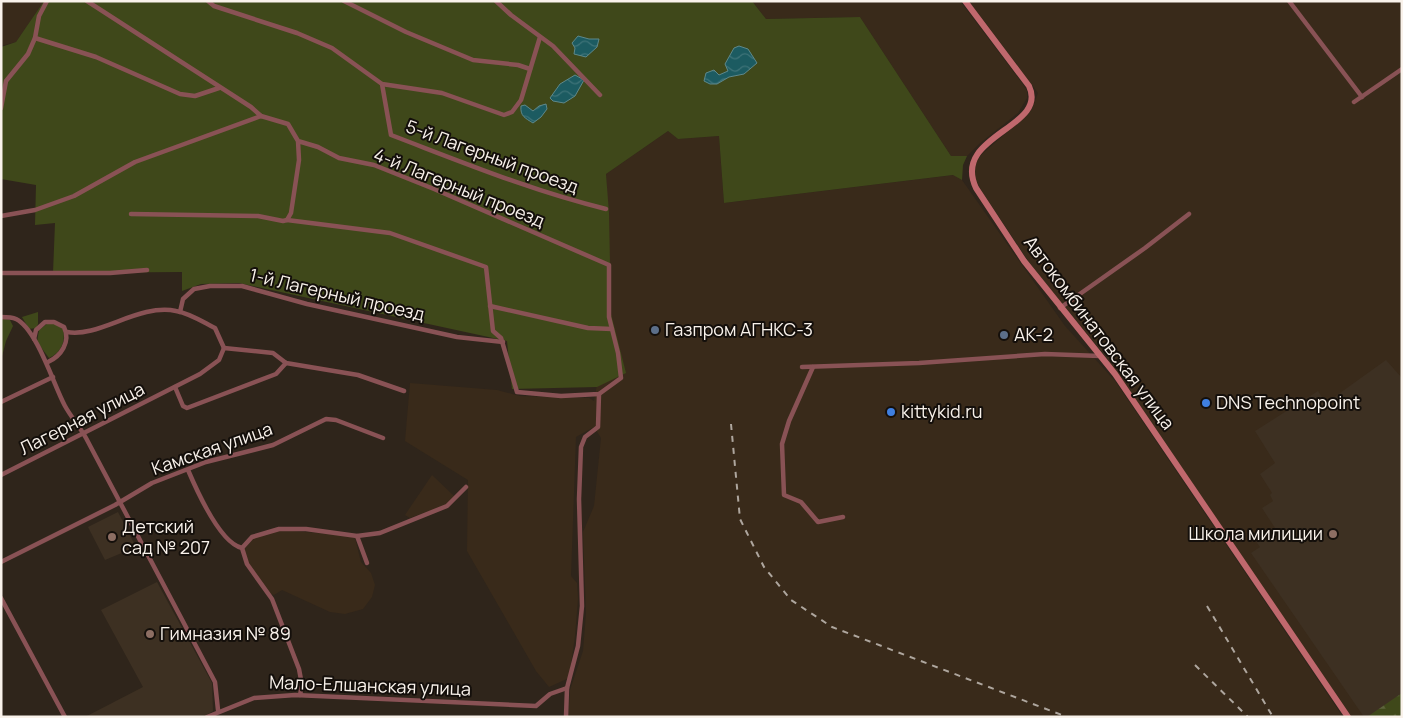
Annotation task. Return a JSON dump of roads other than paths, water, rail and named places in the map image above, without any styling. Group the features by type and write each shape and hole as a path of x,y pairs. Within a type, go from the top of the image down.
{"street":[{"path":"1,108 6,81 28,54 35,38 40,16 47,1"},
{"path":"87,1 251,107 261,116 288,124 298,141 299,160 291,213 285,220"},
{"path":"208,1 214,6 297,33 332,48 382,84 442,93 504,115 512,112 521,100 540,37"},
{"path":"344,1 406,32 473,60 518,65 530,69"},
{"path":"496,1 553,46 600,95"},
{"name":"Автокомбинатовская улица","path":"965,1 1029,86 1033,95 1031,104 1024,114 976,155 971,168 971,177 1024,261 1100,356 1139,409 1348,717"},
{"path":"1289,1 1362,97"},
{"path":"35,38 96,57 180,94 195,96 219,88"},
{"path":"1354,102 1402,69"},
{"name":"5-й Лагерный проезд","path":"382,84 391,135 479,170 564,199 606,209"},
{"path":"1,216 35,210 74,196 135,162 261,116"},
{"name":"4-й Лагерный проезд","path":"298,141 318,147 339,158 374,166 434,189 609,265 608,317 612,329"},
{"path":"131,214 258,216 390,233 486,267 490,306 493,332 501,338 517,392 562,396 599,394 621,378 612,329 581,327 490,306"},
{"path":"1060,308 1145,248 1189,214"},
{"path":"1,273 110,273 147,270"},
{"name":"1-й Лагерный проезд","path":"180,312 183,299 194,289 210,286 242,286 307,304 457,337 502,342"},
{"path":"34,339 36,330 45,322 60,324 67,332 78,333 159,310 180,312 215,328 224,348 274,353 286,363 334,372 358,374 404,391"},
{"path":"1,317 18,320 34,339 48,362 64,404 83,432 215,682 218,710"},
{"path":"48,362 61,351 66,341 67,332"},
{"name":"Лагерная улица","path":"1,475 213,366 219,360 224,348"},
{"path":"802,367 919,363 1046,354 1100,356"},
{"path":"175,387 184,406 187,408 276,374 286,363"},
{"path":"813,367 789,421 782,444 784,495 801,502 818,522 843,517"},
{"path":"1,402 53,376"},
{"path":"566,717 567,688 578,646 582,606 578,498 581,447 585,437 598,427 599,394"},
{"name":"Камская улица","path":"1,562 119,502 152,483 206,462 273,445 326,419 336,420 383,438"},
{"path":"188,470 220,533 229,543 242,548"},
{"path":"242,548 252,537 279,529 306,529 357,536 380,533 447,506 466,487"},
{"path":"357,536 367,563"},
{"path":"242,548 247,564 272,599 299,669 302,685 300,695"},
{"path":"1,598 65,717"},
{"name":"Мало-Елшанская улица","path":"207,717 218,710 254,698 300,695 536,706 550,694 567,688"}],"water":[{"path":"578,36 599,39 597,47 586,57 574,54 575,48 572,43"},
{"path":"739,46 748,49 757,63 744,74 729,77 717,84 710,84 704,81 706,73 714,70 719,75 728,71 725,64 734,48"},
{"path":"575,75 584,80 575,96 564,103 553,101 550,98 560,84"},
{"path":"546,104 547,109 533,123 525,118 521,112 521,106 525,105 533,111 539,106"}],"railway":[{"path":"731,424 740,519 764,567 791,600 832,627 1067,717"},
{"path":"1207,606 1273,717"},
{"path":"1195,665 1248,717"}],"place":[{"name":"Газпром АГНКС-3","path":"655,330"},
{"name":"АК-2","path":"1004,335"},
{"name":"DNS Technopoint","path":"1206,403"},
{"name":"kittykid.ru","path":"891,412"},
{"name":"Школа милиции","path":"1333,534"},
{"name":"Детский сад № 207","path":"112,537"},
{"name":"Гимназия № 89","path":"150,634"}]}
